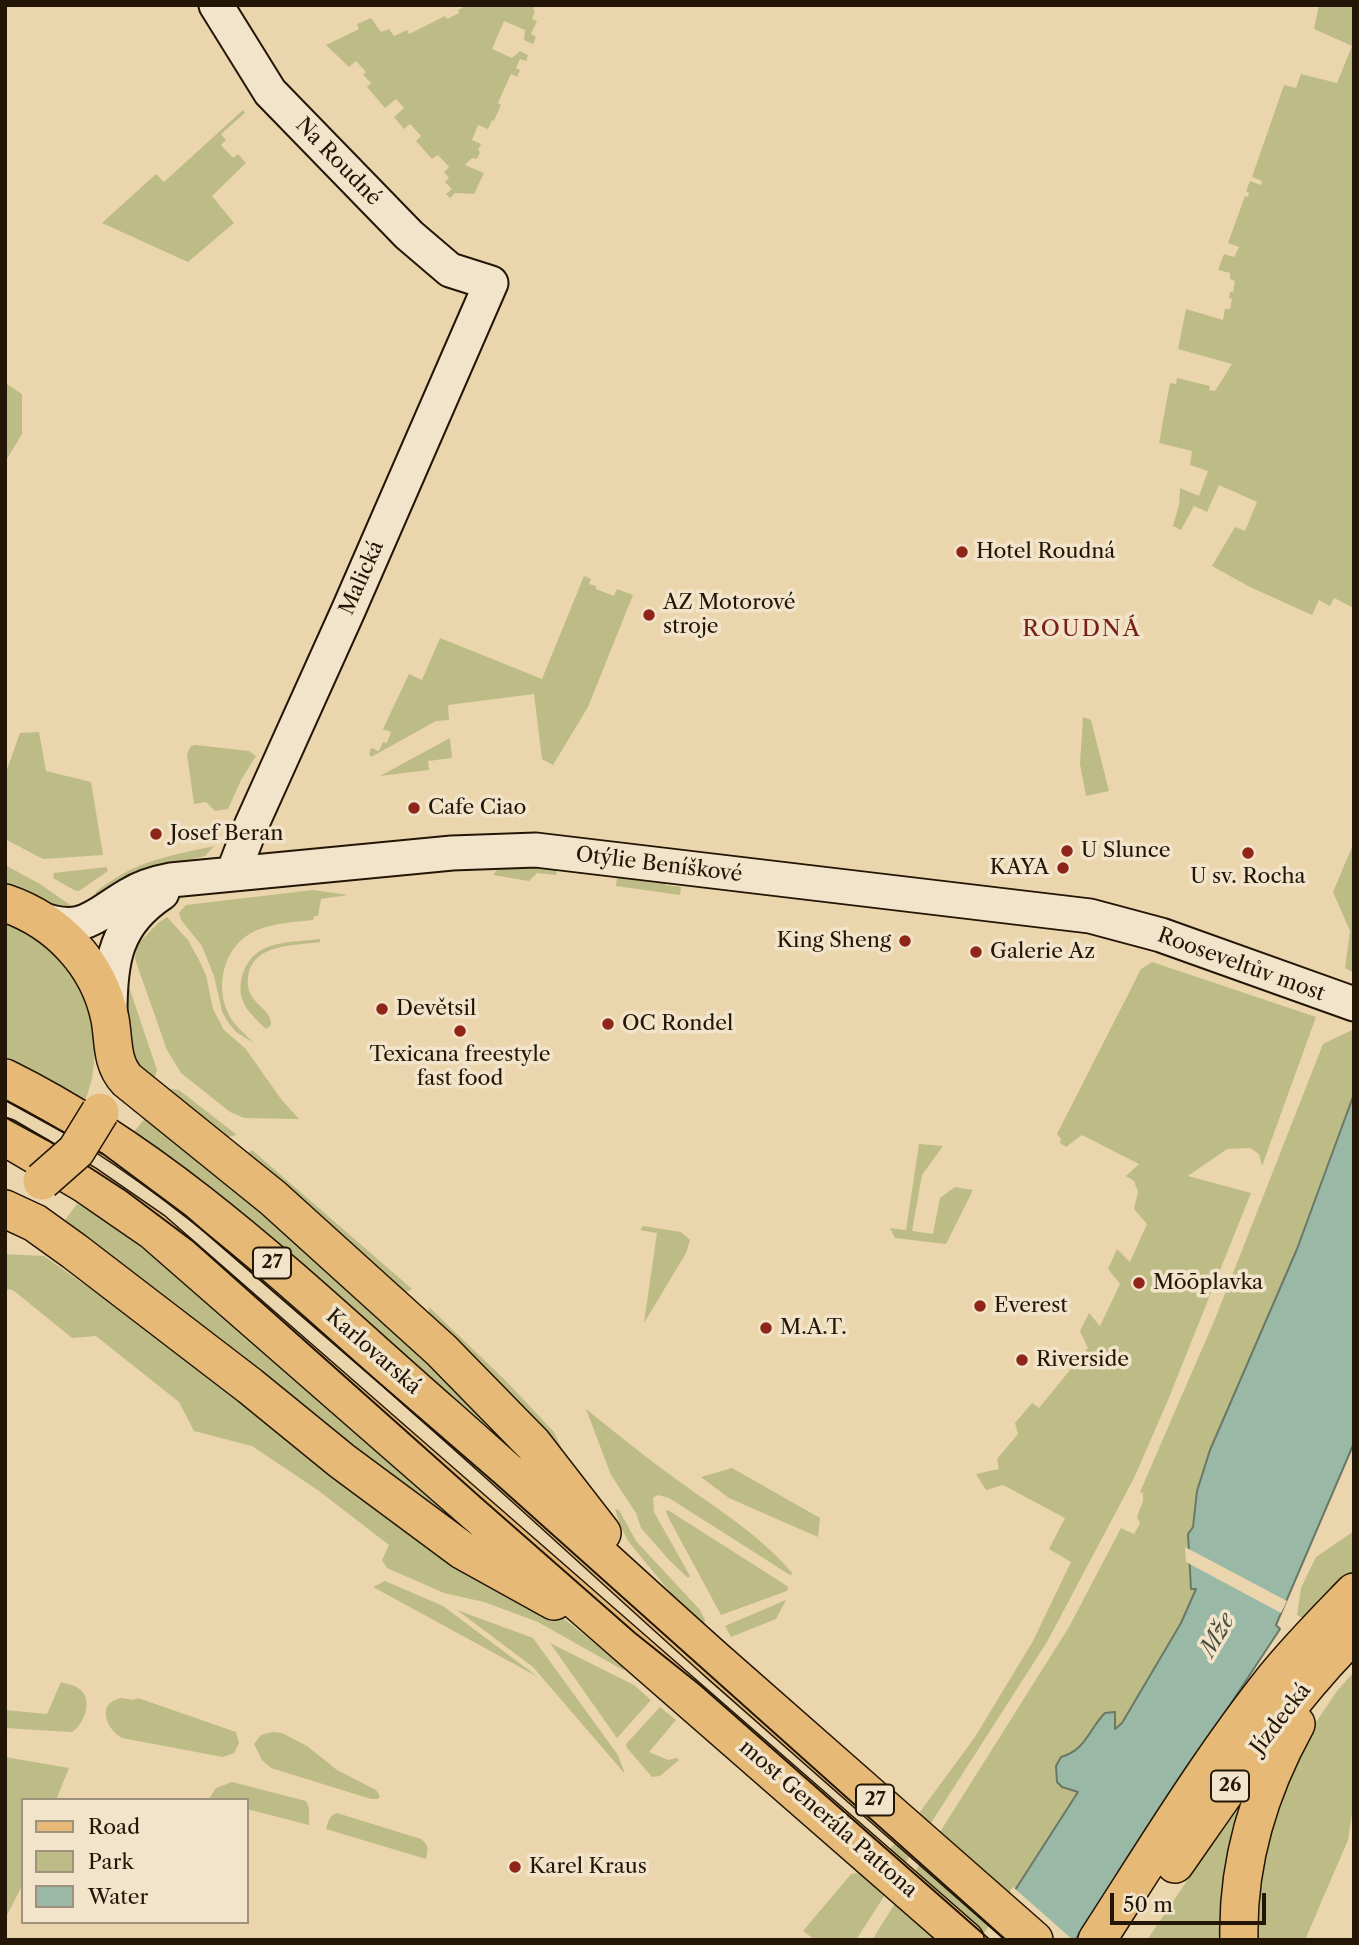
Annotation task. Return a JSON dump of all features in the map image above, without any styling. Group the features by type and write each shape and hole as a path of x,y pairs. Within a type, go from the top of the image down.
{"main road":[{"path":"5,903 38,918 69,942 86,962 99,987 119,1070 135,1088 273,1198 441,1350 533,1444 661,1608"},
{"path":"5,1198 42,1181 76,1151 100,1112 111,1074 111,1033"},
{"name":"Karlovarská","path":"5,1078 43,1096 111,1138 174,1183 266,1258 1034,1940"},
{"name":"27","path":"5,1138 85,1184 153,1231 622,1639"},
{"path":"5,1209 35,1223 74,1251 250,1386 342,1461 463,1550 622,1639"},
{"name":"Jízdecká","path":"1097,1940 1219,1753 1275,1677 1354,1592"},
{"path":"1239,1940 1241,1882 1252,1823 1277,1758 1350,1637"},
{"name":"Jízdecká","path":"1123,1940 1250,1758 1301,1692 1350,1637"},
{"name":"most Generála Pattona","path":"622,1639 965,1940"}],"street":[{"name":"Na Roudné","path":"216,5 270,92 409,235 450,270 491,283"},
{"name":"Malická","path":"233,873 251,826 491,283"},
{"name":"Otýlie Beníškové","path":"38,918 54,923 79,925 94,919 128,895 148,885 188,878 452,853 536,850 1030,907 1129,925"},
{"path":"111,1033 112,969 117,945 125,928 155,898 188,878"},
{"name":"Rooseveltův most","path":"1129,925 1354,1004"}],"green space":[{"path":"467,5 535,5 532,19 537,21 531,34 536,37 533,44 524,40 525,30 504,21 492,49 512,58 520,51 528,55 526,61 520,59 516,68 520,70 517,77 511,74 498,103 501,105 494,121 492,120 488,129 478,125 472,140 481,144 478,150 480,152 477,159 472,158 465,165 484,173 474,194 455,193 450,198 446,194 452,189 445,182 449,178 444,172 449,167 438,155 432,159 416,141 421,136 410,124 404,129 394,117 404,108 396,99 385,108 367,87 371,83 363,75 366,72 356,61 349,67 326,45 359,29 357,24 371,18 381,32 389,29 394,36 407,30 409,34 445,16 447,19 459,13 458,10"},
{"path":"1319,5 1354,5 1354,608 1334,598 1330,606 1319,600 1312,615 1250,587 1212,566 1235,527 1245,531 1257,502 1219,485 1207,512 1194,506 1181,530 1173,526 1180,488 1199,496 1208,471 1190,465 1192,451 1159,443 1170,383 1176,384 1177,378 1210,386 1209,390 1215,391 1232,364 1178,349 1186,309 1223,320 1225,309 1230,309 1230,292 1233,292 1235,281 1230,279 1230,273 1218,270 1224,254 1234,257 1239,247 1228,243 1245,196 1248,197 1249,193 1246,191 1250,181 1261,185 1262,181 1252,177 1284,85 1296,88 1301,74 1337,83 1352,46 1314,29"},
{"path":"243,110 245,113 221,134 226,140 221,145 233,158 238,154 246,163 212,196 234,223 188,262 102,223 156,174 164,182"},
{"path":"5,383 22,394 22,434 5,462"},
{"path":"584,576 591,579 589,584 596,586 596,589 614,596 617,589 633,595 588,707 553,765 542,759 534,694 448,705 449,720 436,721 371,757 371,748 379,751 383,742 387,743 391,732 383,729 409,674 422,680 440,638 542,679"},
{"path":"1083,717 1091,720 1109,791 1086,796 1080,764"},
{"path":"39,732 46,771 91,782 103,855 43,859 5,839 5,775 20,733"},
{"path":"450,738 452,758 428,761 429,770 380,776"},
{"path":"191,746 249,751 256,756 228,809 215,811 206,802 194,804 187,754"},
{"path":"1354,842 1354,973 1345,968 1350,931 1333,892"},
{"path":"214,846 205,856 164,866 95,900 96,892 138,866"},
{"path":"5,865 40,884 76,909 52,907 5,882"},
{"path":"501,865 558,865 556,875 537,873 529,881 493,875"},
{"path":"106,867 108,871 79,891 53,878 54,873"},
{"path":"658,876 666,878 665,885 681,887 680,895 616,886 617,877 656,883"},
{"path":"313,890 348,895 321,899 318,916 314,916 313,920 255,931 244,937 229,956 222,979 225,1004 234,1023 254,1043 236,1032 227,1021 202,946 181,920 179,913 186,905"},
{"path":"167,917 188,940 199,960 206,975 213,1009 224,1030 245,1048 281,1099 299,1119 244,1118 230,1112 181,1073 167,1050 135,959 136,946"},
{"path":"5,920 17,923 69,964 91,1013 96,1037 92,1079 85,1102 5,1059"},
{"path":"320,939 320,942 276,948 266,952 257,958 251,967 249,989 253,998 270,1017 271,1025 266,1029 249,1012 243,1001 241,983 246,966 265,948"},
{"path":"1152,962 1316,1017 1262,1166 1259,1154 1250,1148 1227,1149 1188,1176 1251,1193 1134,1478 1047,1642 856,1940 815,1940 803,1931 851,1874 869,1871 903,1835 975,1737 1033,1641 1071,1562 1049,1549 1065,1518 1003,1485 986,1490 976,1474 999,1469 997,1459 1018,1434 1015,1423 1032,1403 1039,1408 1088,1348 1080,1331 1089,1313 1100,1326 1120,1284 1108,1269 1117,1249 1130,1262 1147,1224 1134,1209 1138,1192 1134,1181 1126,1176 1139,1164 1082,1135 1066,1147 1060,1143 1061,1139 1057,1134 1141,969"},
{"path":"122,966 157,1070 152,1086 131,1064"},
{"path":"1354,1029 1354,1094 1297,1249 1210,1450 1197,1491 1193,1527 1196,1588 1181,1623 1117,1729 1114,1728 1116,1715 1098,1720 1079,1747 1061,1757 1062,1787 1078,1792 983,1940 872,1940 1069,1627 1121,1528 1134,1534 1140,1523 1137,1517 1143,1493 1140,1492 1215,1319 1323,1044"},
{"path":"179,1090 237,1135 224,1138 166,1091"},
{"path":"151,1111 382,1306 589,1526 133,1133"},
{"path":"919,1144 943,1146 922,1175 912,1231 933,1234 940,1198 955,1187 973,1190 946,1244 895,1238 890,1228 906,1230"},
{"path":"252,1150 412,1289 399,1296 246,1155"},
{"path":"77,1204 93,1211 168,1268 370,1438 500,1559 62,1224"},
{"path":"643,1226 681,1232 690,1240 686,1253 644,1323 657,1233 640,1230"},
{"path":"5,1254 44,1256 95,1292 109,1296 553,1610 624,1667 623,1670 538,1622 484,1602 444,1593 387,1568 382,1560 389,1545 319,1491 252,1446 194,1431 179,1402 96,1336 72,1338 13,1290 5,1289"},
{"path":"429,1307 506,1381 554,1432 566,1458 429,1317"},
{"path":"586,1409 753,1536 793,1574 790,1575 669,1498 658,1495 653,1498 654,1512 690,1576 688,1578 641,1528 636,1513 611,1475"},
{"path":"732,1468 820,1518 818,1537 729,1498 701,1477"},
{"path":"615,1509 619,1510 636,1541 700,1610 705,1620 702,1630 676,1606 669,1591 628,1541"},
{"path":"668,1510 781,1582 788,1587 787,1591 721,1615 667,1515"},
{"path":"1354,1531 1354,1580 1311,1623 1297,1615 1301,1588 1316,1557"},
{"path":"385,1581 443,1606 538,1677 373,1587"},
{"path":"786,1600 776,1619 731,1637 725,1626"},
{"path":"457,1610 533,1638 618,1755 625,1774 533,1667"},
{"path":"550,1643 634,1685 651,1700 617,1738"},
{"path":"1354,1672 1354,1800 1348,1840 1305,1940 1254,1940 1264,1837 1300,1746 1337,1691"},
{"path":"61,1682 78,1688 86,1698 84,1717 77,1728 72,1732 5,1728 5,1710 47,1714"},
{"path":"121,1698 138,1698 236,1732 239,1743 234,1753 223,1757 122,1738 112,1729 106,1716 108,1705"},
{"path":"660,1707 676,1720 649,1752 668,1760 679,1760 660,1776 652,1777 626,1744"},
{"path":"282,1733 307,1746 337,1770 376,1790 380,1796 378,1799 371,1799 271,1768 262,1760 254,1744 261,1735"},
{"path":"5,1757 69,1768 57,1798 21,1798 21,1888 5,1919"},
{"path":"1259,1774 1233,1940 1147,1940"},
{"path":"232,1782 306,1801 309,1808 309,1825 248,1809 248,1798 210,1798 216,1788"},
{"path":"337,1813 421,1839 427,1848 426,1859 326,1829 328,1821"}],"water":[{"name":"Mže","path":"1354,1094 1354,1443 1276,1625 1280,1629 1075,1940 983,1940 1078,1792 1062,1787 1057,1782 1056,1766 1061,1757 1070,1754 1082,1744 1105,1713 1115,1712 1115,1729 1122,1723 1181,1623 1196,1589 1191,1589 1188,1534 1193,1527 1197,1491 1210,1450 1297,1249"}],"pier":[{"path":"1185,1547 1287,1601 1281,1613 1186,1562"},
{"path":"1013,1887 1073,1940 980,1940"}],"tram line":[{"path":"5,1100 103,1154 185,1215 496,1484 1006,1940"},
{"path":"5,1117 49,1141 126,1191 194,1242 635,1633 700,1685 990,1940"}],"place":[{"name":"Hotel Roudná","path":"962,552"},
{"name":"AZ Motorové stroje","path":"649,615"},
{"name":"Cafe Ciao","path":"414,808"},
{"name":"Josef Beran","path":"156,834"},
{"name":"U Slunce","path":"1067,851"},
{"name":"U sv. Rocha","path":"1248,853"},
{"name":"KAYA","path":"1063,868"},
{"name":"King Sheng","path":"905,941"},
{"name":"Galerie Az","path":"976,952"},
{"name":"Devětsil","path":"382,1009"},
{"name":"OC Rondel","path":"608,1024"},
{"name":"Texicana freestyle fast food","path":"460,1031"},
{"name":"Mōōplavka","path":"1139,1283"},
{"name":"Everest","path":"980,1306"},
{"name":"M.A.T.","path":"766,1328"},
{"name":"Riverside","path":"1022,1360"},
{"name":"Karel Kraus","path":"515,1867"}],"district":[{"name":"ROUDNÁ","path":"1082,629"}]}
